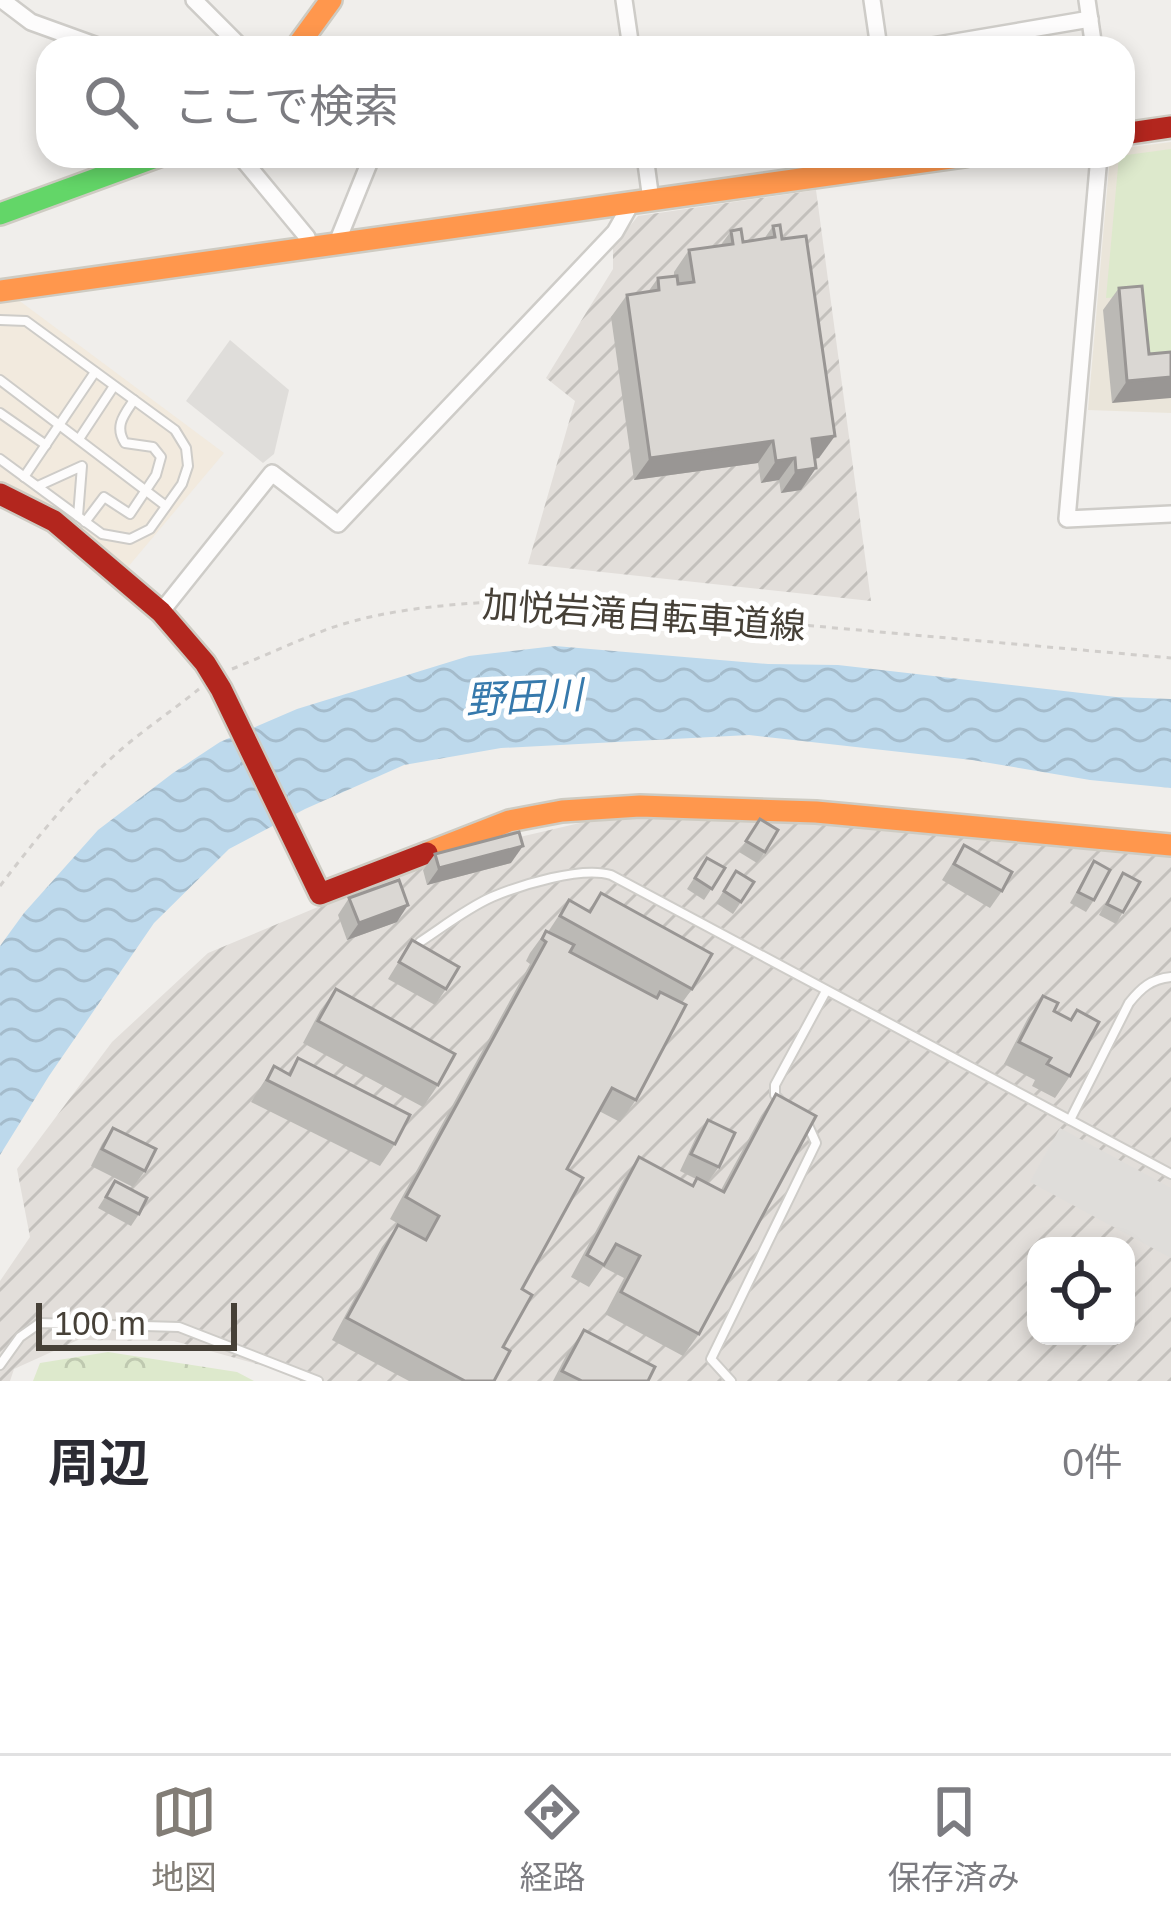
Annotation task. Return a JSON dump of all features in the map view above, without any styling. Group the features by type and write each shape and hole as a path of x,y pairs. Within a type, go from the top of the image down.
{"street":[{"path":"2,0 31,22 70,36"},
{"path":"194,0 230,36"},
{"path":"305,36 331,0"},
{"path":"624,0 629,36"},
{"path":"872,0 877,36"},
{"path":"1087,0 1092,36"},
{"path":"990,36 1090,19"},
{"path":"1135,132 1171,128"},
{"path":"0,214 127,168"},
{"path":"250,168 307,237 311,249"},
{"path":"336,245 367,168"},
{"path":"161,612 272,473 338,524 615,232 641,201 643,168"},
{"path":"1,291 851,168"},
{"path":"1098,168 1067,519 1171,514"},
{"path":"0,494 54,521 161,612 218,683 320,894 509,821 562,811 640,806 816,812 1171,845"}],"lane":[{"path":"0,459 102,534 130,538 150,529 182,484 188,466 186,448 176,430 26,321 3,319 1,291"},
{"path":"24,477 95,372"},
{"path":"0,380 166,506"},
{"path":"79,439 114,386"},
{"path":"81,519 104,497 130,514 159,469 161,457 153,447 124,443 118,429 134,400"},
{"path":"0,413 46,445"},
{"path":"37,486 82,466 81,519"},
{"path":"420,942 491,897 567,874 611,874 1171,1174"},
{"path":"1070,1120 1130,1003 1142,987 1171,977"},
{"path":"790,1108 775,1095 775,1085 826,991"},
{"path":"731,1381 711,1358 816,1143 802,1116"},
{"path":"0,1365 20,1337 40,1323 179,1327 318,1381"}],"path":[{"name":"加悦岩滝自転車道線","path":"0,886 50,821 102,767 218,683 329,629 376,616 523,599 1171,658"}],"shaded area":[{"path":"1171,142 1171,413 1088,410 1109,168 1135,168 1135,146"},
{"path":"816,190 871,601 528,564 575,401 546,378 613,269 613,247 638,216"},
{"path":"17,299 224,453 122,574 68,521 0,483 0,301"},
{"path":"230,340 289,390 274,454 263,463 186,401"},
{"path":"614,815 742,816 1171,855 1171,1381 301,1381 286,1372 174,1341 78,1340 14,1369 10,1381 0,1381 0,1281 30,1237 17,1169 112,1042 208,953 442,855"},
{"path":"1060,1128 1171,1188 1171,1258 1135,1237 1030,1182"}],"green space":[{"path":"1171,149 1171,364 1146,366 1139,296 1106,298 1118,168 1135,168 1135,154"},
{"path":"108,1352 237,1372 254,1381 33,1381 40,1363"}],"water":[{"name":"野田川","path":"555,646 768,664 838,665 1171,699 1171,788 749,735 501,748 404,765 229,849 154,923 0,1155 0,946 98,830 220,742 297,709 469,656"}],"building":[{"path":"780,225 782,239 806,236 835,436 812,439 816,468 796,471 795,458 776,461 773,441 650,458 627,295 659,290 658,278 677,276 678,284 694,282 689,250 733,244 731,231 741,229 743,242 775,237 773,226"},
{"path":"1142,286 1149,354 1171,352 1171,377 1127,381 1119,288"},
{"path":"760,819 778,830 765,852 746,841"},
{"path":"519,832 523,846 439,868 435,854"},
{"path":"964,845 1012,872 1002,891 954,864"},
{"path":"707,858 725,868 712,889 695,878"},
{"path":"1094,861 1110,870 1094,900 1078,892"},
{"path":"736,871 754,882 741,902 724,891"},
{"path":"1123,873 1140,882 1123,912 1107,904"},
{"path":"399,880 408,905 359,923 349,898"},
{"path":"601,893 712,954 692,989 560,916 569,900 590,912"},
{"path":"546,931 574,945 570,952 657,998 660,992 686,1005 636,1100 612,1088 567,1169 583,1178 522,1289 532,1295 503,1347 510,1351 494,1381 465,1381 347,1318 398,1225 426,1240 439,1216 406,1197 546,942 542,939"},
{"path":"412,940 459,967 446,989 399,962"},
{"path":"336,989 455,1054 438,1085 318,1021"},
{"path":"1043,996 1058,1003 1054,1011 1071,1020 1077,1010 1099,1022 1070,1076 1047,1064 1051,1058 1019,1042"},
{"path":"298,1058 410,1115 395,1144 267,1080 274,1066 290,1075"},
{"path":"776,1094 816,1116 699,1334 621,1292 640,1256 616,1244 604,1265 587,1255 639,1157 693,1186 697,1178 724,1192"},
{"path":"708,1120 735,1133 719,1167 691,1154"},
{"path":"113,1128 156,1149 145,1171 102,1149"},
{"path":"115,1181 147,1198 139,1214 106,1197"},
{"path":"584,1330 655,1367 648,1381 582,1381 562,1371"}],"traffic: fast":[{"path":"0,214 126,168"}],"traffic: slow":[{"path":"305,36 331,0"},
{"path":"0,291 879,168"},
{"path":"427,853 509,821 562,811 640,806 816,812 1171,845"}],"traffic: jam":[{"path":"1135,132 1171,127"},
{"path":"0,494 54,521 161,612 205,663 320,894 427,853"}]}
